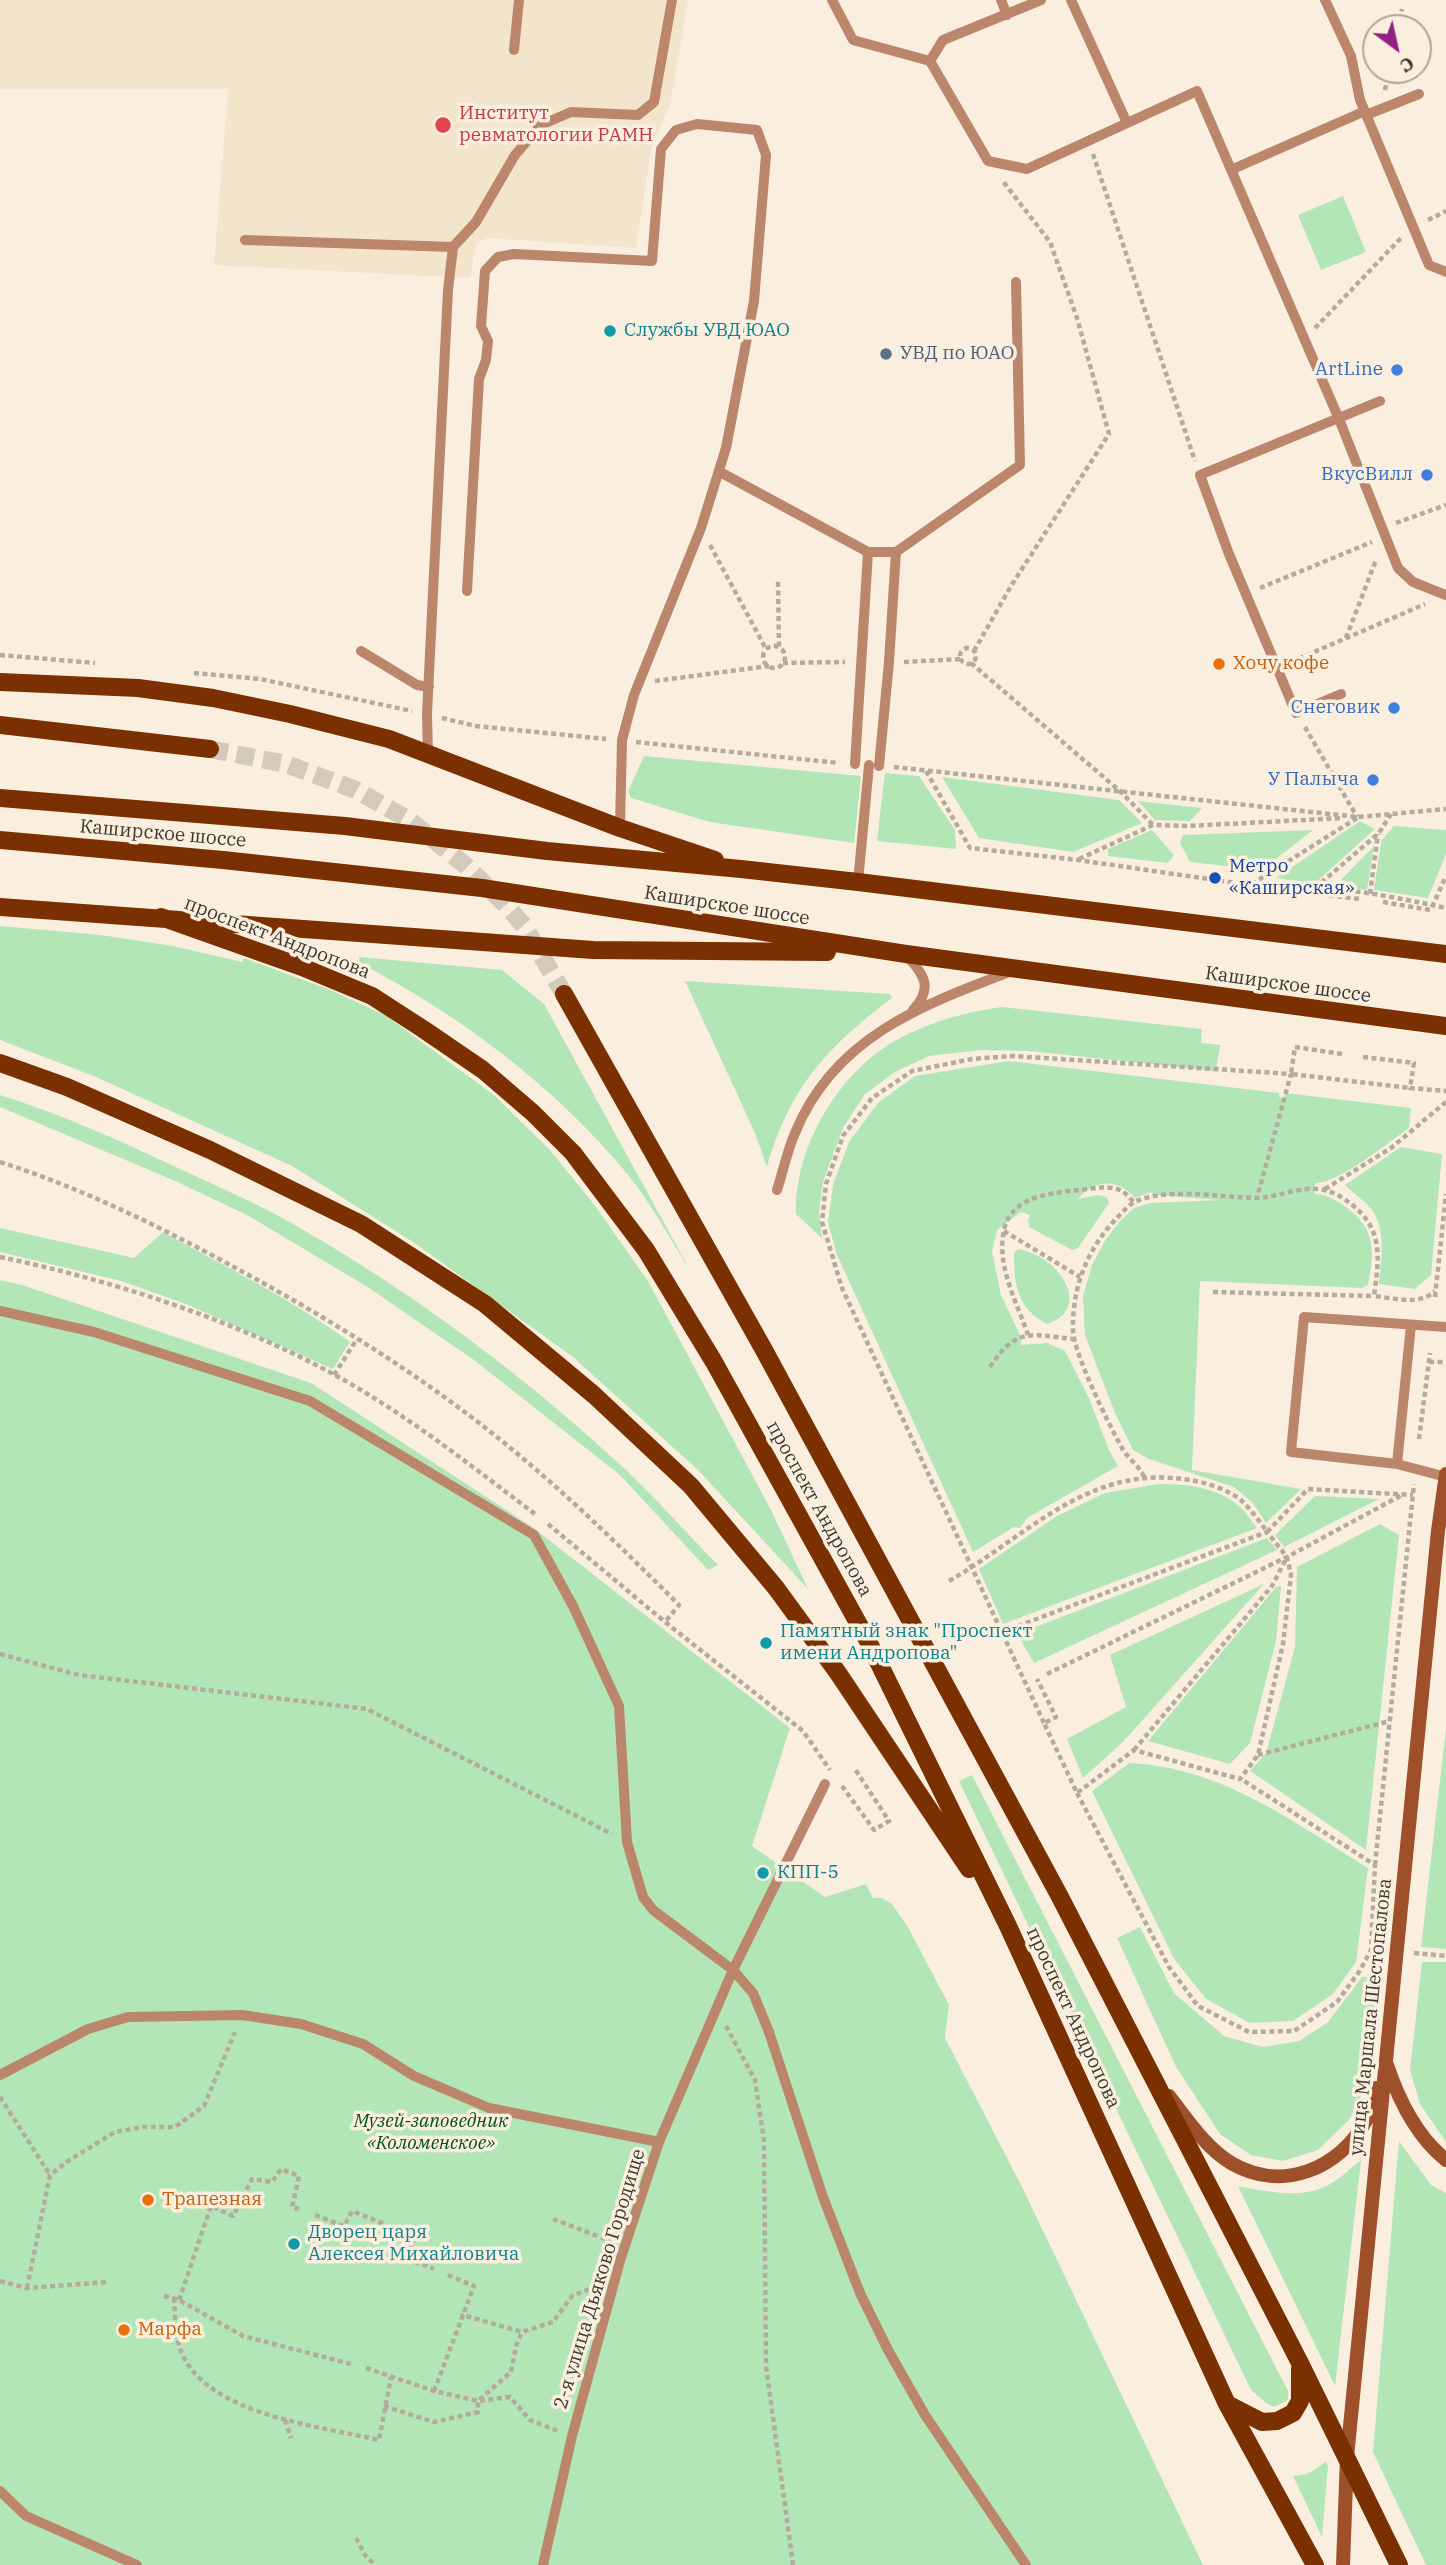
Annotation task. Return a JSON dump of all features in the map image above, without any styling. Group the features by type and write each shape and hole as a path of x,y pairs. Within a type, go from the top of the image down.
{"main road":[{"path":"0,682 138,688 213,698 290,714 377,736 620,828 741,869"},
{"path":"0,725 211,749"},
{"name":"Каширское шоссе","path":"0,798 345,825 547,851 741,869 1446,954"},
{"name":"Каширское шоссе","path":"0,840 223,860 482,888 901,954 1446,1027"},
{"path":"0,907 593,950 901,954"},
{"name":"проспект Андропова","path":"161,918 302,967 372,996 483,1070 534,1113 573,1153 646,1250 715,1362 868,1641 1007,1926 1227,2404 1315,2565"},
{"name":"проспект Андропова","path":"564,994 770,1362 1059,1895 1300,2363 1399,2565"},
{"path":"0,1063 67,1087 210,1150 361,1224 485,1304 594,1395 691,1486 776,1588 838,1673 1007,1926"},
{"name":"улица Маршала Шестопалова","path":"1343,2565 1347,2457 1446,1476"},
{"path":"1154,2077 1206,2143 1231,2163 1258,2174 1283,2177 1309,2172 1329,2161 1352,2139 1367,2118 1385,2060"},
{"path":"1385,2060 1398,2096 1416,2127 1446,2161"},
{"path":"1227,2404 1267,2424 1286,2417 1293,2413 1300,2401 1300,2363"}],"lane":[{"path":"514,51 519,0"},
{"path":"428,754 427,714 448,290 453,247 476,222 515,155 541,125 571,112 638,115 654,102 672,0"},
{"path":"832,0 853,40 930,61 988,161 1027,169 1197,91 1339,419 1398,568 1413,582 1446,595"},
{"path":"1001,0 1007,15"},
{"path":"930,61 943,40 1041,0"},
{"path":"1071,0 1127,123"},
{"path":"1325,0 1351,56 1360,100 1429,265 1446,272"},
{"path":"1233,169 1366,113 1419,94"},
{"path":"467,591 479,379 486,360 488,341 481,326 485,271 498,257 514,254 652,261 661,149 676,130 697,124 757,130 766,155 754,301 720,472 701,528 638,683 622,740 620,828"},
{"path":"245,240 453,247"},
{"path":"720,472 868,552 895,552 1020,465 1016,282"},
{"path":"1341,694 1296,713 1200,475 1380,401"},
{"path":"855,764 868,552"},
{"path":"858,883 889,662 895,552"},
{"path":"361,651 417,685 429,687"},
{"path":"901,954 918,967 926,987 923,1000 908,1014"},
{"path":"777,1190 794,1134 823,1085 858,1046 908,1014 1017,969"},
{"path":"0,1311 94,1332 310,1401 534,1535 573,1606 619,1706 627,1842 643,1898 653,1910 733,1970 753,1993 769,2032 822,2197 860,2293 925,2415 1026,2565"},
{"path":"1446,1327 1304,1317 1291,1452 1397,1464 1446,1476"},
{"path":"1397,1464 1411,1325"},
{"name":"2-я улица Дьяково Городище","path":"543,2565 572,2436 620,2261 659,2142 733,1970 825,1784"},
{"path":"0,2075 88,2029 128,2017 242,2015 301,2024 363,2044 414,2077 489,2108 659,2142"},
{"path":"0,2491 26,2516 136,2565"}],"path":[{"path":"1401,14 1402,9"},
{"path":"1088,141 1200,475"},
{"path":"971,663 976,657 974,650 1012,586 1109,434 1077,318 1050,242 988,161"},
{"path":"1304,339 1413,226"},
{"path":"1246,594 1446,505"},
{"path":"701,528 766,649"},
{"path":"1346,638 1384,532"},
{"path":"778,582 779,647 785,654 783,663"},
{"path":"1278,668 1446,595"},
{"path":"769,666 763,658 766,649 779,647"},
{"path":"961,659 964,650 974,650"},
{"path":"0,655 96,664"},
{"path":"904,662 961,659 965,663 971,663 1121,792 1153,825"},
{"path":"638,683 769,666 775,668 783,663 850,662"},
{"path":"192,672 260,679 476,726 842,763 844,751"},
{"path":"1296,713 1358,817"},
{"path":"874,765 1358,817"},
{"path":"926,771 970,848 1362,899"},
{"path":"1078,860 1153,825 1187,826 1358,817 1446,809"},
{"path":"1305,893 1315,888 1378,833 1391,813"},
{"path":"1251,885 1358,817"},
{"path":"1370,894 1378,833"},
{"path":"1383,902 1430,910 1446,876"},
{"path":"1315,888 1370,894 1446,908"},
{"path":"1257,1198 1292,1074 1295,1048 1342,1055"},
{"path":"1414,1483 1375,1865 1371,1950 1337,2002 1294,2031 1249,2032 1198,2006 1169,1967 1077,1793 842,1288 822,1222 826,1184 843,1136 872,1098 912,1071 972,1059 1013,1056 1292,1074 1446,1091"},
{"path":"1363,1057 1414,1063 1410,1088"},
{"path":"1324,1190 1391,1148 1446,1102"},
{"path":"0,1162 86,1194 151,1223 312,1309 428,1386 507,1445 572,1502 679,1605 665,1622"},
{"path":"1028,1335 1004,1265 1002,1248 1007,1219 1032,1198 1046,1194 1108,1186 1124,1192 1134,1202"},
{"path":"1144,1477 1140,1468 1132,1463 1121,1448 1077,1351 1073,1331 1080,1277 1087,1257 1112,1224 1134,1202 1185,1194 1257,1198 1307,1189 1324,1190 1345,1199 1357,1208 1374,1229 1378,1244 1374,1296"},
{"path":"1213,1292 1420,1299 1435,1294 1446,1194"},
{"path":"1004,1231 1080,1277"},
{"path":"990,1367 1006,1347 1016,1339 1028,1335 1074,1339"},
{"path":"334,1375 357,1339"},
{"path":"1418,1448 1430,1353"},
{"path":"1429,1362 1446,1362"},
{"path":"949,1581 972,1568 1030,1526 1074,1499 1102,1487 1158,1476 1199,1481 1230,1493 1244,1503 1287,1557 1291,1575 1283,1644 1258,1755 1240,1779"},
{"path":"1002,1632 1267,1532 1308,1489 1413,1494"},
{"path":"1047,1674 1287,1557 1403,1494"},
{"path":"1077,1793 1134,1750 1272,1586 1287,1557"},
{"path":"0,1654 79,1675 367,1709 627,1842"},
{"path":"1037,1679 1056,1717 1044,1723"},
{"path":"1258,1755 1390,1721"},
{"path":"1134,1750 1240,1779 1375,1865"},
{"path":"855,1769 884,1814"},
{"path":"717,2008 755,2080 764,2141 766,2366 793,2565"},
{"path":"27,2288 50,2175 115,2132 143,2127 175,2127 204,2106 242,2015"},
{"path":"0,2098 50,2175"},
{"path":"299,2209 292,2207 299,2176 281,2168 272,2182 252,2179 233,2216 211,2206 176,2299 179,2348 195,2377 228,2398 284,2420 379,2440 391,2377"},
{"path":"314,2215 344,2227 352,2211 387,2225"},
{"path":"553,2219 625,2246"},
{"path":"400,2231 415,2237 404,2258 434,2269"},
{"path":"463,2315 522,2332 553,2322 572,2296 601,2284 620,2261"},
{"path":"434,2391 474,2286 448,2275"},
{"path":"0,2281 27,2288 109,2282"},
{"path":"164,2296 176,2299 243,2336 351,2364"},
{"path":"384,2406 434,2422 478,2412 478,2401 511,2372 522,2332"},
{"path":"366,2368 434,2391 478,2401 510,2397 530,2420 572,2436"},
{"path":"284,2420 291,2438"},
{"path":"356,2539 365,2555 375,2565"}],"shaded area":[{"name":"Институт ревматологии РАМН","path":"0,0 688,0 670,106 652,144 636,248 487,238 476,244 470,278 214,265 228,89 0,89"}],"green space":[{"path":"1343,196 1366,252 1321,270 1298,215"},
{"path":"644,756 861,776 854,843 710,822 631,798 628,791"},
{"path":"885,773 919,776 955,830 956,849 877,841"},
{"path":"942,777 1119,800 1142,823 1073,852 979,838"},
{"path":"1138,801 1202,808 1190,821 1155,820"},
{"path":"1360,821 1375,829 1314,884 1276,878"},
{"path":"1394,826 1446,830 1446,854 1428,898 1374,890 1381,841"},
{"path":"1152,830 1174,855 1168,863 1108,856 1108,849"},
{"path":"1313,830 1276,859 1244,868 1190,862 1180,843 1183,835"},
{"path":"1374,846 1367,890 1335,886"},
{"path":"0,926 101,935 173,946 242,962 244,958 328,989 385,1015 494,1095 550,1150 593,1203 648,1281 771,1510 808,1589 698,1470 573,1357 413,1242 292,1166 96,1077 0,1040"},
{"path":"359,957 502,970 544,1004 690,1270 629,1176 601,1143 570,1113 538,1083 470,1030 360,963"},
{"path":"685,981 890,994 892,998 848,1034 814,1071 787,1114 767,1167 755,1133"},
{"path":"1002,1007 1202,1029 1201,1043 1220,1045 1216,1071 1030,1051 981,1050 929,1056 895,1072 865,1094 843,1128 823,1182 819,1213 822,1238 796,1214 797,1188 812,1137 840,1090 858,1069 900,1038 950,1018"},
{"path":"1009,1061 1279,1093 1279,1097 1284,1098 1285,1093 1411,1108 1409,1128 1350,1169 1316,1183 1313,1188 1315,1194 1331,1198 1351,1211 1366,1228 1372,1248 1368,1285 1362,1288 1200,1281 1192,1470 1301,1489 1266,1523 1252,1502 1234,1487 1149,1459 1133,1450 1115,1413 1085,1335 1083,1296 1092,1265 1106,1239 1121,1220 1134,1208 1150,1203 1221,1200 1153,1195 1151,1192 1135,1198 1121,1187 1106,1184 1091,1188 1078,1199 1098,1195 1107,1197 1109,1203 1078,1248 1072,1250 1029,1227 1030,1215 1021,1212 997,1230 992,1251 1001,1295 1021,1337 1021,1345 1047,1343 1065,1351 1089,1398 1118,1466 1027,1518 1020,1528 1014,1527 973,1552 837,1255 828,1223 833,1184 849,1142 878,1103 915,1076"},
{"path":"0,1095 89,1128 251,1202 295,1225 383,1279 468,1338 549,1402 638,1481 718,1565 708,1570 620,1475 474,1360 366,1286 247,1215 173,1180 0,1107"},
{"path":"1401,1147 1442,1154 1431,1275 1415,1289 1379,1284 1382,1248 1378,1221 1368,1206 1345,1185"},
{"path":"0,1228 134,1258 163,1232 282,1298 350,1342 333,1369 186,1304 121,1281 0,1252"},
{"path":"1018,1249 1044,1260 1053,1267 1067,1286 1067,1309 1056,1320 1047,1324 1023,1303 1015,1275 1014,1253"},
{"name":"Музей-заповедник «Коломенское»","path":"0,1280 22,1285 311,1383 531,1526 790,1728 752,1846 825,1897 866,1884 873,1898 882,1898 892,1904 908,1927 949,2005 945,2038 1022,2187 1203,2565 0,2565"},
{"path":"1159,1484 1191,1486 1221,1495 1242,1508 1257,1528 1003,1624 979,1569 1057,1516 1105,1493"},
{"path":"1315,1496 1379,1499 1284,1547 1275,1535"},
{"path":"1380,1524 1399,1535 1366,1850 1250,1771 1266,1753 1295,1647 1297,1567"},
{"path":"1267,1538 1277,1550 1034,1663 1017,1634"},
{"path":"1264,1584 1123,1742 1083,1778 1067,1739 1126,1707 1110,1655"},
{"path":"1281,1586 1276,1641 1250,1743 1230,1764 1148,1741 1276,1587"},
{"path":"1446,1728 1446,1949 1421,1947"},
{"path":"1129,1763 1194,1774 1225,1786 1283,1815 1368,1868 1356,1962 1333,1994 1293,2021 1250,2023 1206,1999 1174,1959 1092,1791"},
{"path":"972,1775 1288,2391 1288,2400 1274,2407 1251,2390 959,1781"},
{"path":"1140,1927 1174,1993 1224,2036 1263,2047 1299,2041 1328,2022 1362,1977 1381,1976 1370,2078 1350,2119 1318,2150 1283,2161 1251,2155 1220,2134 1176,2067 1117,1938"},
{"path":"1422,1962 1446,1962 1446,2142 1420,2104 1410,2070"},
{"path":"1399,2141 1431,2185 1446,2193 1446,2565 1426,2565 1373,2452"},
{"path":"1361,2160 1335,2386 1238,2186 1288,2193 1312,2191 1335,2181"},
{"path":"1326,2461 1328,2466 1322,2537 1293,2476 1311,2472"}],"tunnel":[{"path":"210,749 286,764 356,790 409,820 465,865 505,904 524,926 564,994"}],"place":[{"name":"Институт ревматологии РАМН","path":"443,125"},
{"name":"Службы УВД ЮАО","path":"610,331"},
{"name":"УВД по ЮАО","path":"886,354"},
{"name":"ArtLine","path":"1397,370"},
{"name":"ВкусВилл","path":"1427,475"},
{"name":"Хочу кофе","path":"1219,664"},
{"name":"Снеговик","path":"1394,708"},
{"name":"У Палыча","path":"1373,780"},
{"name":"Метро «Каширская»","path":"1215,878"},
{"name":"Памятный знак \"Проспект имени Андропова\"","path":"766,1643"},
{"name":"КПП-5","path":"763,1873"},
{"name":"Трапезная","path":"148,2200"},
{"name":"Дворец царя Алексея Михайловича","path":"294,2244"},
{"name":"Марфа","path":"124,2330"}]}
